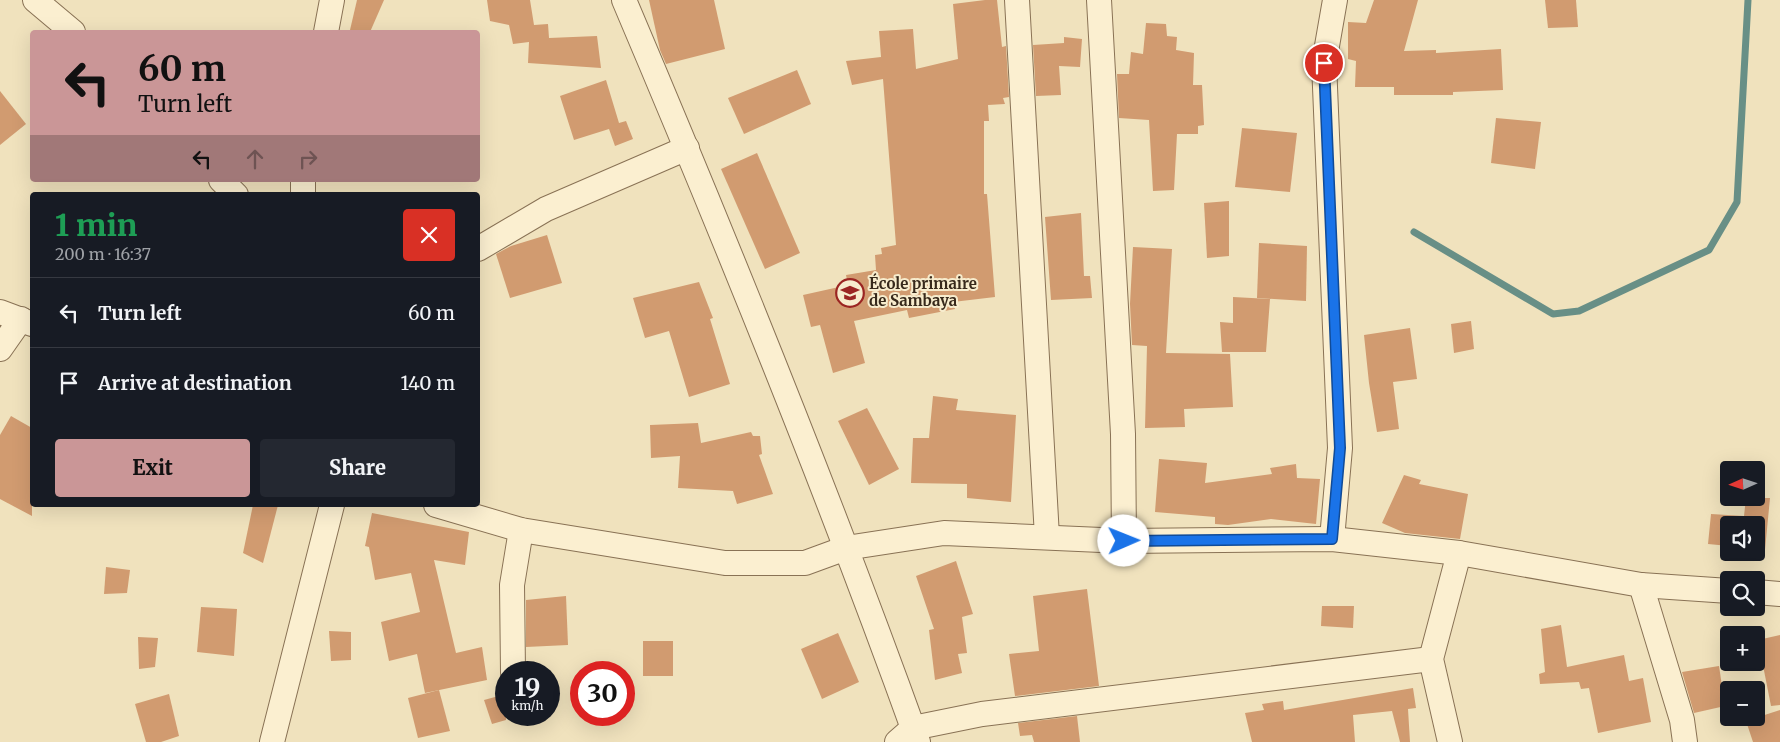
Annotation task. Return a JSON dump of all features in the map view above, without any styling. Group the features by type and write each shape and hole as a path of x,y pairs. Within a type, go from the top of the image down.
{"street":[{"path":"35,0 72,30"},
{"path":"326,30 332,0"},
{"path":"624,0 687,148 846,548 910,737 982,714 1431,659"},
{"path":"1018,0 1047,537"},
{"path":"1098,0 1123,434 1124,541"},
{"path":"1332,539 1340,448 1324,63 1335,0"},
{"path":"480,248 546,209 687,148"},
{"path":"223,182 233,192"},
{"path":"0,349 18,318"},
{"path":"272,742 331,507"},
{"path":"443,507 521,530 725,563 805,562 846,548 944,532 1124,541 1332,539 1459,553 1641,586 1720,590"},
{"path":"513,661 512,585 521,530"},
{"path":"1450,742 1431,659 1459,553"},
{"path":"1641,586 1682,720 1685,742"},
{"path":"1765,593 1780,594"}],"building":[{"path":"357,0 384,0 371,30 350,30"},
{"path":"487,0 530,0 534,25 548,24 549,38 597,36 601,68 528,63 529,42 513,44 509,25 490,21"},
{"path":"649,0 714,0 725,49 666,64 660,50"},
{"path":"997,0 1002,47 1006,46 1009,97 1003,98 1005,104 988,105 989,121 984,121 984,194 987,194 995,297 953,302 955,309 909,318 907,310 854,321 865,363 833,373 820,325 811,327 803,295 848,285 846,275 876,270 875,255 882,254 881,248 896,245 883,79 852,85 846,61 881,57 879,31 913,29 916,69 958,59 953,4"},
{"path":"1374,0 1418,0 1404,51 1436,50 1436,53 1501,49 1503,90 1453,92 1453,95 1394,95 1394,87 1355,87 1356,61 1348,59 1348,22 1366,23"},
{"path":"1545,0 1576,0 1578,27 1548,28"},
{"path":"1146,23 1166,24 1167,36 1177,37 1176,50 1194,53 1193,85 1202,85 1204,125 1198,126 1198,134 1177,134 1174,190 1153,191 1149,120 1119,118 1117,74 1129,74 1131,52 1143,54"},
{"path":"1064,37 1082,39 1080,67 1059,66 1061,95 1036,96 1033,45 1064,43"},
{"path":"797,70 811,104 744,134 728,98"},
{"path":"606,80 619,123 626,121 633,139 615,146 609,129 574,140 560,96"},
{"path":"0,91 26,124 0,145"},
{"path":"1496,118 1541,122 1535,169 1491,163"},
{"path":"1242,128 1297,133 1290,192 1235,187"},
{"path":"757,153 800,253 765,269 721,169"},
{"path":"1229,201 1229,256 1207,258 1204,203"},
{"path":"1081,213 1084,276 1090,276 1092,298 1051,300 1045,217"},
{"path":"547,235 562,283 510,298 496,254 511,246"},
{"path":"1259,243 1307,246 1306,301 1257,298"},
{"path":"1133,247 1172,249 1166,353 1230,354 1233,407 1184,409 1185,427 1145,428 1147,346 1132,345 1130,304"},
{"path":"699,282 713,318 710,319 730,384 689,397 669,331 645,338 633,298"},
{"path":"1233,297 1270,299 1266,352 1222,352 1220,322 1233,323"},
{"path":"1471,321 1474,349 1454,353 1451,324"},
{"path":"1410,328 1417,379 1393,382 1399,429 1377,432 1364,335"},
{"path":"933,396 958,399 956,410 1016,415 1011,502 967,498 967,484 911,483 913,438 929,438"},
{"path":"867,408 899,469 869,485 838,421"},
{"path":"11,416 30,427 30,507 32,507 32,516 0,499 0,435"},
{"path":"698,423 701,443 751,432 753,436 760,436 762,454 759,455 773,494 737,504 733,491 678,488 680,456 651,458 650,425"},
{"path":"1159,459 1207,463 1205,483 1272,474 1270,468 1296,464 1297,478 1320,479 1316,524 1271,519 1228,525 1215,524 1215,517 1155,512"},
{"path":"1404,475 1421,480 1419,484 1468,494 1460,539 1405,533 1382,523"},
{"path":"1765,498 1770,498 1765,550 1765,516 1744,516 1745,506 1765,506"},
{"path":"253,507 277,507 263,563 243,553"},
{"path":"372,513 469,532 465,565 434,560 456,653 482,647 487,680 425,693 417,654 389,661 381,622 420,612 411,573 375,580 369,547 365,546"},
{"path":"1711,514 1744,516 1720,516 1720,545 1708,544"},
{"path":"956,561 973,614 962,617 967,653 958,654 962,673 935,680 929,630 934,629 916,576"},
{"path":"106,567 130,570 127,593 104,594"},
{"path":"1087,589 1099,686 1015,696 1009,654 1039,651 1033,596"},
{"path":"566,596 568,645 526,647 526,600"},
{"path":"1322,606 1354,606 1353,628 1321,626"},
{"path":"201,607 237,609 234,656 197,652"},
{"path":"1561,625 1567,667 1624,655 1629,681 1643,678 1651,722 1598,733 1589,688 1581,689 1579,682 1540,684 1539,674 1545,672 1541,629"},
{"path":"329,631 351,632 351,660 331,661"},
{"path":"838,633 859,682 822,699 801,649"},
{"path":"1780,635 1780,705 1771,706 1764,671 1765,638"},
{"path":"138,637 158,638 155,667 139,669"},
{"path":"643,641 673,641 673,676 643,676"},
{"path":"1719,666 1721,681 1720,707 1694,713 1682,672"},
{"path":"1413,688 1416,708 1408,709 1410,742 1400,742 1392,711 1353,715 1355,742 1252,742 1245,713 1264,710 1262,704 1283,701 1284,710"},
{"path":"439,690 450,731 418,738 408,698"},
{"path":"169,694 179,736 161,742 146,742 135,704"},
{"path":"495,697 495,723 492,724 484,700"},
{"path":"1780,710 1780,742 1753,742 1748,726 1765,726 1765,715"},
{"path":"1077,716 1080,742 1034,742 1032,735 1020,736 1018,723"}],"waterway":[{"path":"1414,232 1553,314 1579,311 1709,250 1737,202 1748,0"}],"place":[{"name":"École primaire de Sambaya","path":"850,293"}],"route":[{"path":"1124,541 1332,539 1340,448 1324,63"}]}
